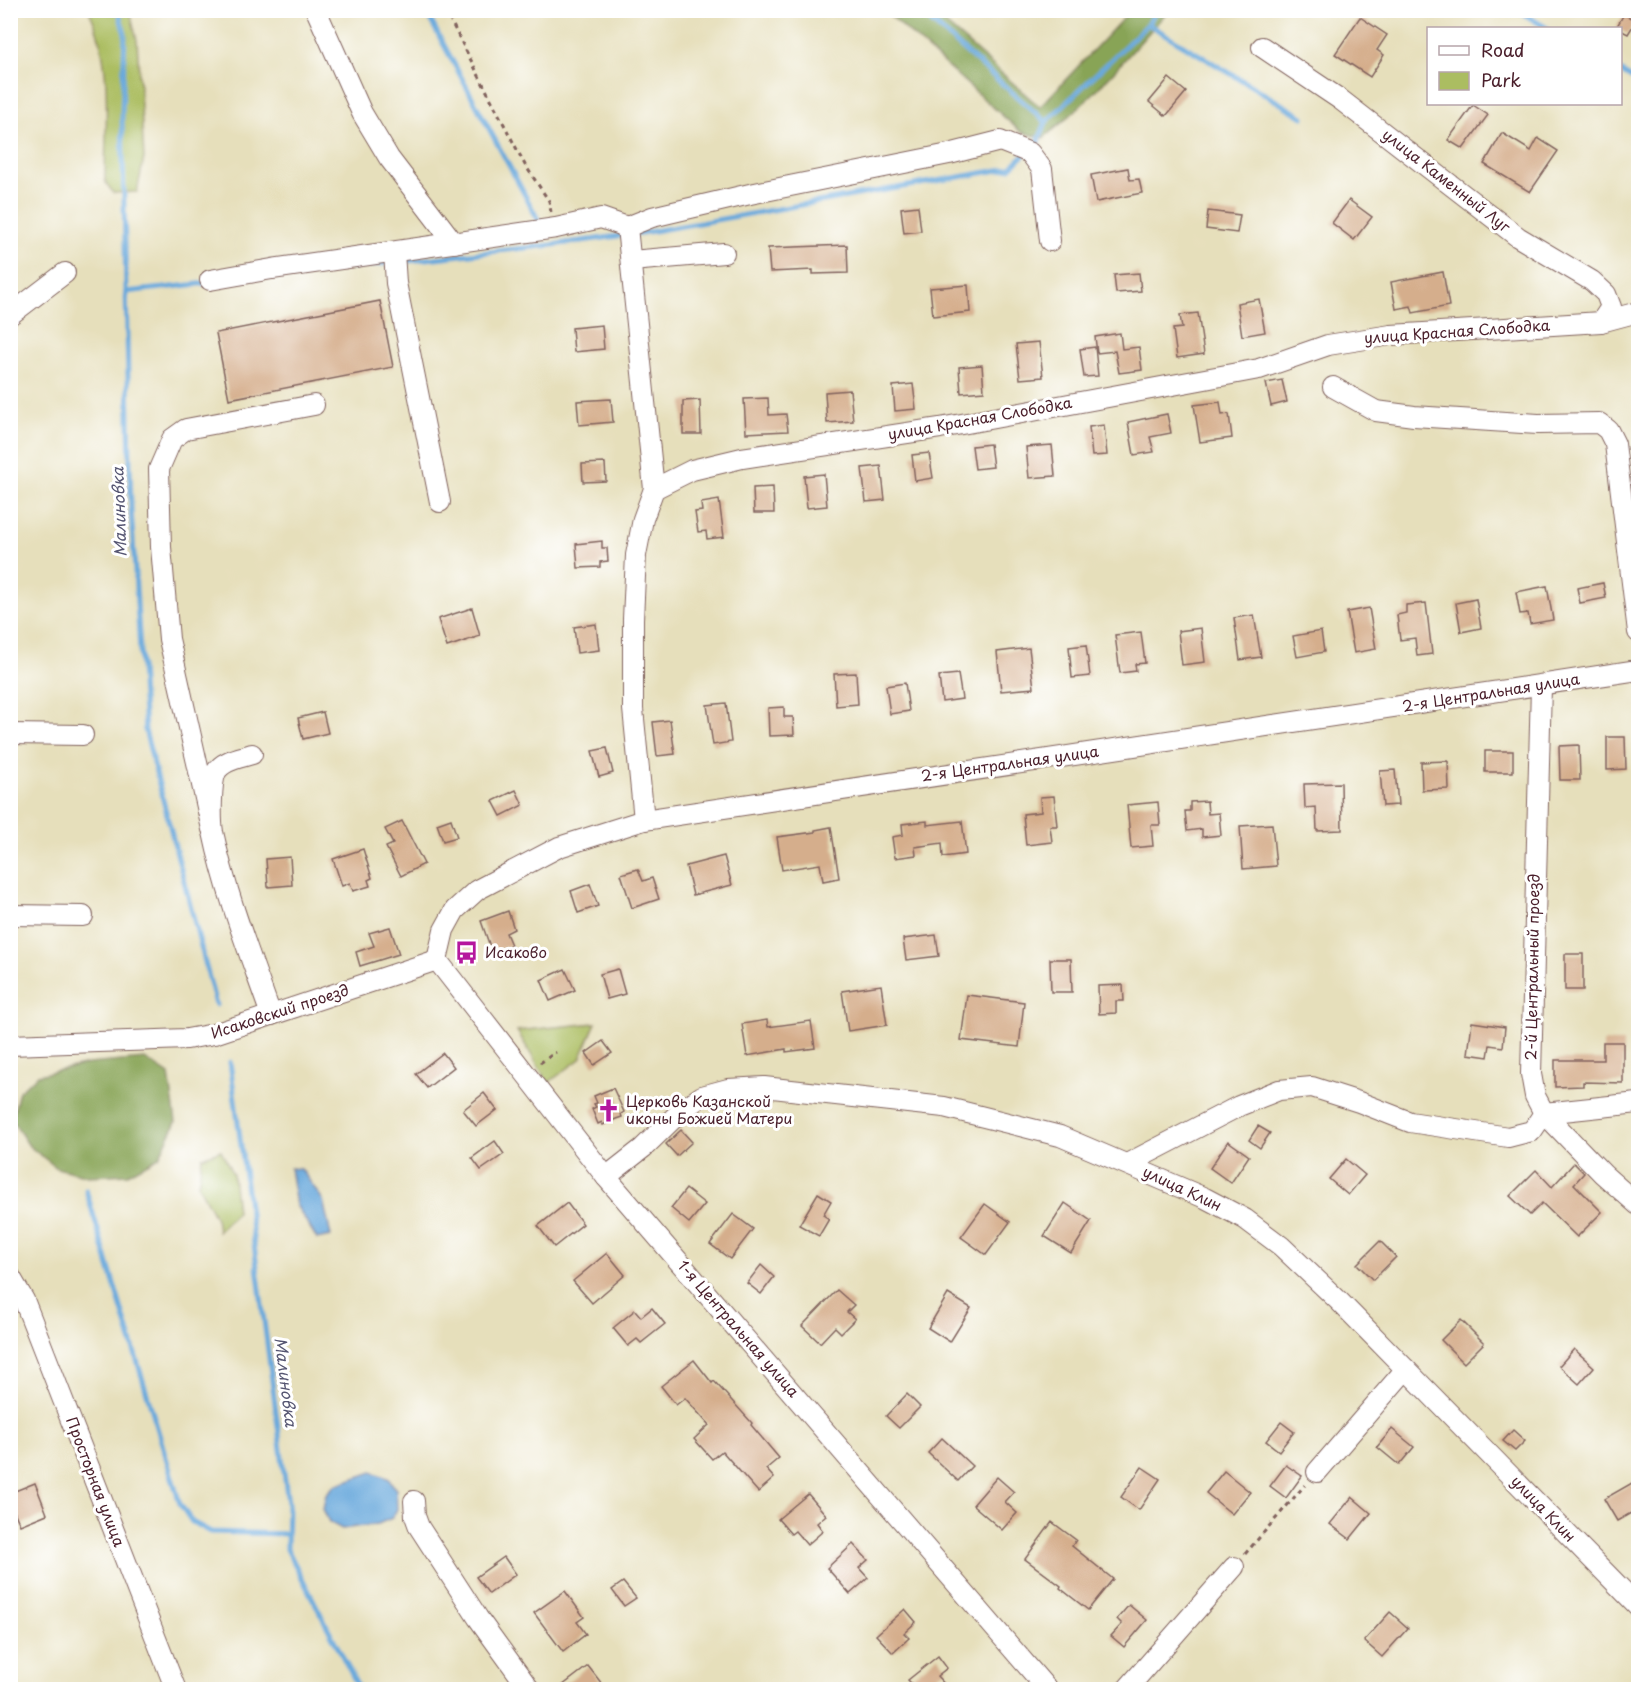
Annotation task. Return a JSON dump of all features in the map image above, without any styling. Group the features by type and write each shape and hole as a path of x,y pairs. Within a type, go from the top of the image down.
{"street":[{"path":"316,10 362,113 383,149 454,243"},
{"name":"улица Каменный Луг","path":"1262,47 1397,141 1518,237 1592,281 1606,294 1611,308 1601,322"},
{"path":"210,280 272,268 556,228 601,218 627,227 652,217 949,154 1000,141 1030,153 1042,169 1050,241"},
{"path":"627,227 654,489 636,555 633,619 633,709 644,820"},
{"path":"394,252 396,283 440,502"},
{"path":"631,261 724,253"},
{"path":"10,315 65,273"},
{"name":"улица Красная Слободка","path":"654,489 692,470 742,458 940,428 1258,369 1328,345 1391,335 1601,322 1638,312"},
{"path":"1333,387 1376,411 1414,416 1538,424 1599,423 1608,430 1615,444 1638,632"},
{"path":"271,1015 237,916 212,829 169,639 161,547 159,469 172,439 186,429 314,405"},
{"name":"2-я Центральная улица","path":"437,960 444,930 455,910 477,890 559,847 644,820 1638,670"},
{"name":"2-й Центральный проезд","path":"1541,686 1530,1074 1535,1096 1544,1113 1603,1174 1638,1205"},
{"path":"10,734 83,735"},
{"path":"212,829 216,772 228,761 252,754"},
{"path":"10,915 83,916"},
{"name":"Исаковский проезд","path":"10,1045 187,1039 214,1034 437,960"},
{"name":"1-я Центральная улица","path":"437,960 606,1177 1048,1689"},
{"name":"улица Клин","path":"606,1177 643,1148 682,1110 702,1096 728,1089 764,1087 944,1107 1060,1136 1205,1198 1254,1226 1281,1246 1340,1302 1638,1606"},
{"path":"1127,1164 1239,1106 1279,1090 1312,1087 1410,1122 1508,1137 1532,1131 1544,1113 1638,1103"},
{"name":"Просторная улица","path":"10,1276 24,1300 176,1689"},
{"path":"1317,1472 1406,1369"},
{"path":"414,1501 415,1516 419,1527 478,1618 531,1689"},
{"path":"1126,1689 1234,1567"}],"path":[{"path":"445,10 525,165 549,201 556,228"},
{"path":"1234,1567 1317,1472"}],"green space":[{"path":"89,11 130,11 137,40 144,158 137,192 113,193 105,181 107,116 105,73 97,31"},
{"path":"885,11 931,11 1040,107 1130,11 1168,11 1093,94 1043,138 1021,132"},
{"path":"596,1023 580,1059 548,1083 517,1031"},
{"path":"145,1059 169,1075 176,1122 159,1157 128,1174 88,1176 57,1168 29,1146 12,1120 19,1091 38,1075 88,1064"},
{"path":"221,1150 233,1175 237,1212 218,1231 216,1219 198,1185 202,1157"}],"water":[{"path":"290,1168 301,1169 323,1200 331,1236 317,1239 296,1205"},
{"path":"372,1472 388,1478 396,1489 397,1509 392,1518 378,1524 342,1529 329,1522 323,1509 326,1494 335,1485"}],"building":[{"path":"1624,14 1636,21 1628,34 1622,31 1622,27 1617,27"},
{"path":"1360,17 1387,35 1377,50 1384,55 1370,77 1335,54"},
{"path":"1169,78 1186,92 1166,116 1149,102"},
{"path":"1473,105 1488,115 1463,149 1448,140"},
{"path":"1502,133 1531,151 1538,138 1558,151 1530,192 1484,164"},
{"path":"1128,168 1130,180 1139,179 1142,193 1096,202 1091,175"},
{"path":"1349,200 1372,217 1354,240 1332,223"},
{"path":"918,206 921,231 904,233 901,208"},
{"path":"1208,211 1240,215 1237,233 1206,229"},
{"path":"847,245 848,273 813,274 813,270 770,272 768,248"},
{"path":"1443,272 1449,306 1413,313 1411,306 1396,309 1391,282"},
{"path":"1139,273 1141,291 1116,293 1114,275"},
{"path":"968,285 970,312 933,316 930,288"},
{"path":"1259,299 1265,332 1242,336 1237,303"},
{"path":"380,301 393,367 229,399 216,333"},
{"path":"1198,313 1204,354 1177,358 1173,329 1182,328 1180,315"},
{"path":"602,325 604,349 574,352 572,328"},
{"path":"1120,333 1122,349 1139,347 1142,370 1119,373 1115,351 1097,353 1095,337"},
{"path":"1039,342 1043,377 1020,379 1016,344"},
{"path":"1095,347 1098,376 1084,377 1080,349"},
{"path":"982,365 984,391 961,393 959,367"},
{"path":"1282,380 1287,402 1271,406 1266,383"},
{"path":"913,384 916,409 895,411 893,386"},
{"path":"850,390 853,421 827,423 825,392"},
{"path":"768,398 769,415 786,414 788,431 746,433 744,399"},
{"path":"611,399 613,422 579,425 577,401"},
{"path":"700,400 701,434 683,434 683,401"},
{"path":"1220,402 1222,415 1229,414 1232,438 1200,442 1194,405"},
{"path":"1167,414 1171,433 1150,437 1154,452 1134,455 1128,422"},
{"path":"1104,425 1107,455 1092,456 1089,427"},
{"path":"990,444 993,467 975,469 972,446"},
{"path":"1052,445 1055,476 1029,478 1026,447"},
{"path":"929,453 933,478 915,481 912,455"},
{"path":"605,463 606,481 583,482 582,464"},
{"path":"881,466 885,500 866,502 862,468"},
{"path":"824,474 827,506 807,508 804,476"},
{"path":"773,487 774,513 754,513 753,488"},
{"path":"719,500 724,537 707,539 706,531 698,532 695,512 702,511 701,503"},
{"path":"602,541 602,548 607,548 608,561 600,562 600,567 578,568 576,544"},
{"path":"1603,583 1606,598 1580,603 1577,588"},
{"path":"1547,586 1553,620 1530,624 1528,613 1520,614 1516,592"},
{"path":"1476,599 1481,628 1461,632 1456,603"},
{"path":"1426,603 1432,654 1417,656 1415,638 1400,640 1397,615 1406,613 1406,605"},
{"path":"472,608 480,636 447,647 438,619"},
{"path":"1369,608 1376,649 1354,653 1347,612"},
{"path":"1254,615 1261,657 1240,660 1234,618"},
{"path":"596,624 599,650 577,653 574,627"},
{"path":"1201,628 1205,662 1182,665 1178,631"},
{"path":"1321,631 1324,652 1297,657 1293,636"},
{"path":"1141,632 1145,663 1135,664 1136,671 1120,673 1115,635"},
{"path":"1086,645 1090,676 1072,678 1069,647"},
{"path":"1029,648 1034,688 1001,691 997,652"},
{"path":"856,673 858,704 836,706 834,674"},
{"path":"958,674 962,699 942,702 939,676"},
{"path":"905,683 909,711 890,714 886,686"},
{"path":"726,703 731,742 713,745 707,705"},
{"path":"784,707 784,717 793,717 794,735 769,736 768,708"},
{"path":"323,712 328,733 303,739 298,718"},
{"path":"670,720 675,754 657,756 653,722"},
{"path":"1607,737 1625,737 1626,769 1607,770"},
{"path":"1579,745 1580,780 1560,780 1559,746"},
{"path":"607,748 613,773 599,777 592,751"},
{"path":"1485,751 1513,751 1513,772 1485,772"},
{"path":"1448,761 1449,789 1422,790 1421,762"},
{"path":"1395,770 1398,805 1383,806 1380,771"},
{"path":"1341,783 1342,830 1317,831 1316,807 1305,808 1304,784"},
{"path":"516,790 523,805 501,816 493,801"},
{"path":"1054,796 1057,826 1050,826 1052,842 1026,845 1023,814 1041,812 1040,797"},
{"path":"1207,801 1208,814 1219,813 1221,835 1202,837 1202,829 1187,831 1185,811 1190,811 1190,802"},
{"path":"1158,802 1160,825 1151,825 1153,846 1131,848 1127,805"},
{"path":"451,819 457,837 443,841 437,824"},
{"path":"402,821 424,864 401,876 386,847 393,844 385,829"},
{"path":"927,821 927,825 962,821 966,854 943,857 942,843 915,847 916,855 895,858 892,837 903,835 902,824"},
{"path":"1272,824 1276,866 1243,869 1240,826"},
{"path":"831,827 839,878 823,881 820,864 782,870 777,837 815,832 815,830"},
{"path":"363,849 372,878 368,880 370,886 353,891 350,883 342,886 333,859"},
{"path":"724,856 732,885 693,895 686,866"},
{"path":"290,857 292,885 268,887 266,859"},
{"path":"638,869 643,881 652,878 659,899 632,908 621,874"},
{"path":"590,884 598,906 578,913 571,891"},
{"path":"508,911 514,929 506,933 511,945 492,952 481,921"},
{"path":"390,927 399,954 360,966 356,952 374,946 369,933"},
{"path":"936,935 939,956 906,960 903,939"},
{"path":"1565,954 1583,954 1583,990 1565,990"},
{"path":"1050,959 1071,959 1072,992 1051,992"},
{"path":"565,969 575,990 550,1001 541,980"},
{"path":"618,969 625,994 607,999 600,974"},
{"path":"881,985 887,1025 848,1031 842,991"},
{"path":"1123,985 1124,1001 1116,1001 1116,1013 1099,1014 1098,986"},
{"path":"967,995 1024,1002 1019,1047 961,1040"},
{"path":"767,1020 768,1027 811,1021 815,1048 786,1052 786,1049 747,1056 742,1024"},
{"path":"1472,1022 1505,1027 1503,1047 1490,1045 1488,1057 1468,1054"},
{"path":"603,1041 612,1053 594,1065 586,1053"},
{"path":"1603,1042 1623,1042 1623,1083 1583,1082 1583,1086 1555,1087 1555,1060 1603,1060"},
{"path":"443,1053 454,1067 427,1088 416,1074"},
{"name":"Церковь Казанской иконы Божией Матери","path":"613,1088 624,1112 621,1114 622,1117 603,1125 602,1122 598,1124 592,1109 597,1103 594,1096"},
{"path":"484,1093 497,1110 476,1126 463,1110"},
{"path":"1258,1126 1270,1133 1260,1148 1249,1140"},
{"path":"681,1130 692,1142 677,1156 666,1144"},
{"path":"495,1141 504,1154 481,1170 472,1158"},
{"path":"1228,1141 1249,1156 1231,1183 1210,1168"},
{"path":"1346,1159 1365,1175 1348,1195 1329,1179"},
{"path":"1574,1163 1584,1173 1574,1184 1602,1212 1577,1237 1542,1203 1530,1215 1510,1196 1536,1170 1552,1187"},
{"path":"686,1189 705,1204 689,1223 671,1208"},
{"path":"818,1193 831,1201 823,1215 829,1219 819,1236 799,1225"},
{"path":"567,1203 583,1224 554,1247 538,1226"},
{"path":"1065,1203 1091,1221 1071,1253 1044,1236"},
{"path":"985,1204 1010,1222 986,1255 961,1237"},
{"path":"733,1214 753,1229 730,1259 710,1244"},
{"path":"1380,1241 1396,1257 1373,1280 1357,1264"},
{"path":"607,1253 625,1275 592,1303 573,1281"},
{"path":"761,1265 774,1277 761,1294 747,1283"},
{"path":"837,1290 854,1305 847,1312 855,1319 841,1333 835,1327 820,1343 802,1326"},
{"path":"948,1294 971,1308 950,1342 928,1328"},
{"path":"652,1308 665,1324 641,1343 637,1339 628,1346 613,1328 635,1310 641,1317"},
{"path":"1461,1320 1484,1343 1464,1363 1441,1340"},
{"path":"1574,1349 1594,1367 1579,1384 1559,1366"},
{"path":"694,1360 712,1383 714,1381 752,1423 751,1425 779,1458 766,1469 774,1478 758,1492 722,1451 712,1459 694,1439 709,1425 685,1398 676,1405 661,1386"},
{"path":"907,1394 920,1407 899,1428 886,1416"},
{"path":"1281,1422 1294,1432 1279,1451 1266,1441"},
{"path":"1392,1429 1414,1447 1399,1465 1377,1447"},
{"path":"1513,1430 1525,1441 1515,1451 1503,1441"},
{"path":"942,1438 972,1466 958,1481 928,1453"},
{"path":"1286,1465 1302,1476 1286,1498 1270,1486"},
{"path":"1142,1467 1160,1479 1139,1510 1121,1497"},
{"path":"1224,1471 1250,1492 1232,1514 1206,1493"},
{"path":"997,1477 1014,1492 1005,1502 1017,1513 1002,1530 973,1505"},
{"path":"35,1483 47,1514 20,1525 10,1502 10,1493"},
{"path":"1632,1483 1638,1495 1638,1509 1617,1521 1604,1499"},
{"path":"808,1494 826,1515 817,1523 823,1531 807,1545 795,1531 791,1534 778,1519"},
{"path":"1352,1497 1371,1513 1350,1539 1330,1524"},
{"path":"1052,1522 1076,1540 1072,1546 1113,1579 1088,1610 1025,1559"},
{"path":"853,1544 868,1560 859,1568 868,1578 850,1594 827,1568"},
{"path":"504,1557 516,1574 489,1594 476,1577"},
{"path":"623,1582 636,1598 624,1606 612,1590"},
{"path":"565,1591 584,1617 577,1622 586,1634 563,1652 534,1613"},
{"path":"1129,1605 1147,1620 1124,1647 1111,1636 1122,1624 1117,1619"},
{"path":"905,1609 916,1622 904,1633 909,1638 893,1653 876,1635"},
{"path":"1390,1612 1408,1628 1382,1657 1364,1641"},
{"path":"938,1656 947,1668 937,1676 949,1689 917,1689 908,1680"},
{"path":"588,1666 606,1689 558,1689"}],"waterway":[{"name":"Малиновка","path":"118,10 125,34 122,114 131,508 145,730 216,1005"},
{"path":"425,10 541,225"},
{"path":"918,10 1046,122"},
{"path":"399,262 648,232 1010,168 1038,142 1046,122 1148,24 1157,10"},
{"path":"1517,10 1545,27"},
{"path":"1148,24 1303,117"},
{"path":"1622,72 1638,82"},
{"path":"352,267 390,263"},
{"path":"126,292 208,283"},
{"name":"Малиновка","path":"230,1062 288,1503 287,1549 360,1690"},
{"path":"86,1190 180,1504 192,1522 211,1532 287,1534"}],"place":[{"name":"Исаково","path":"467,953"},
{"name":"Церковь Казанской иконы Божией Матери","path":"608,1111"}]}
